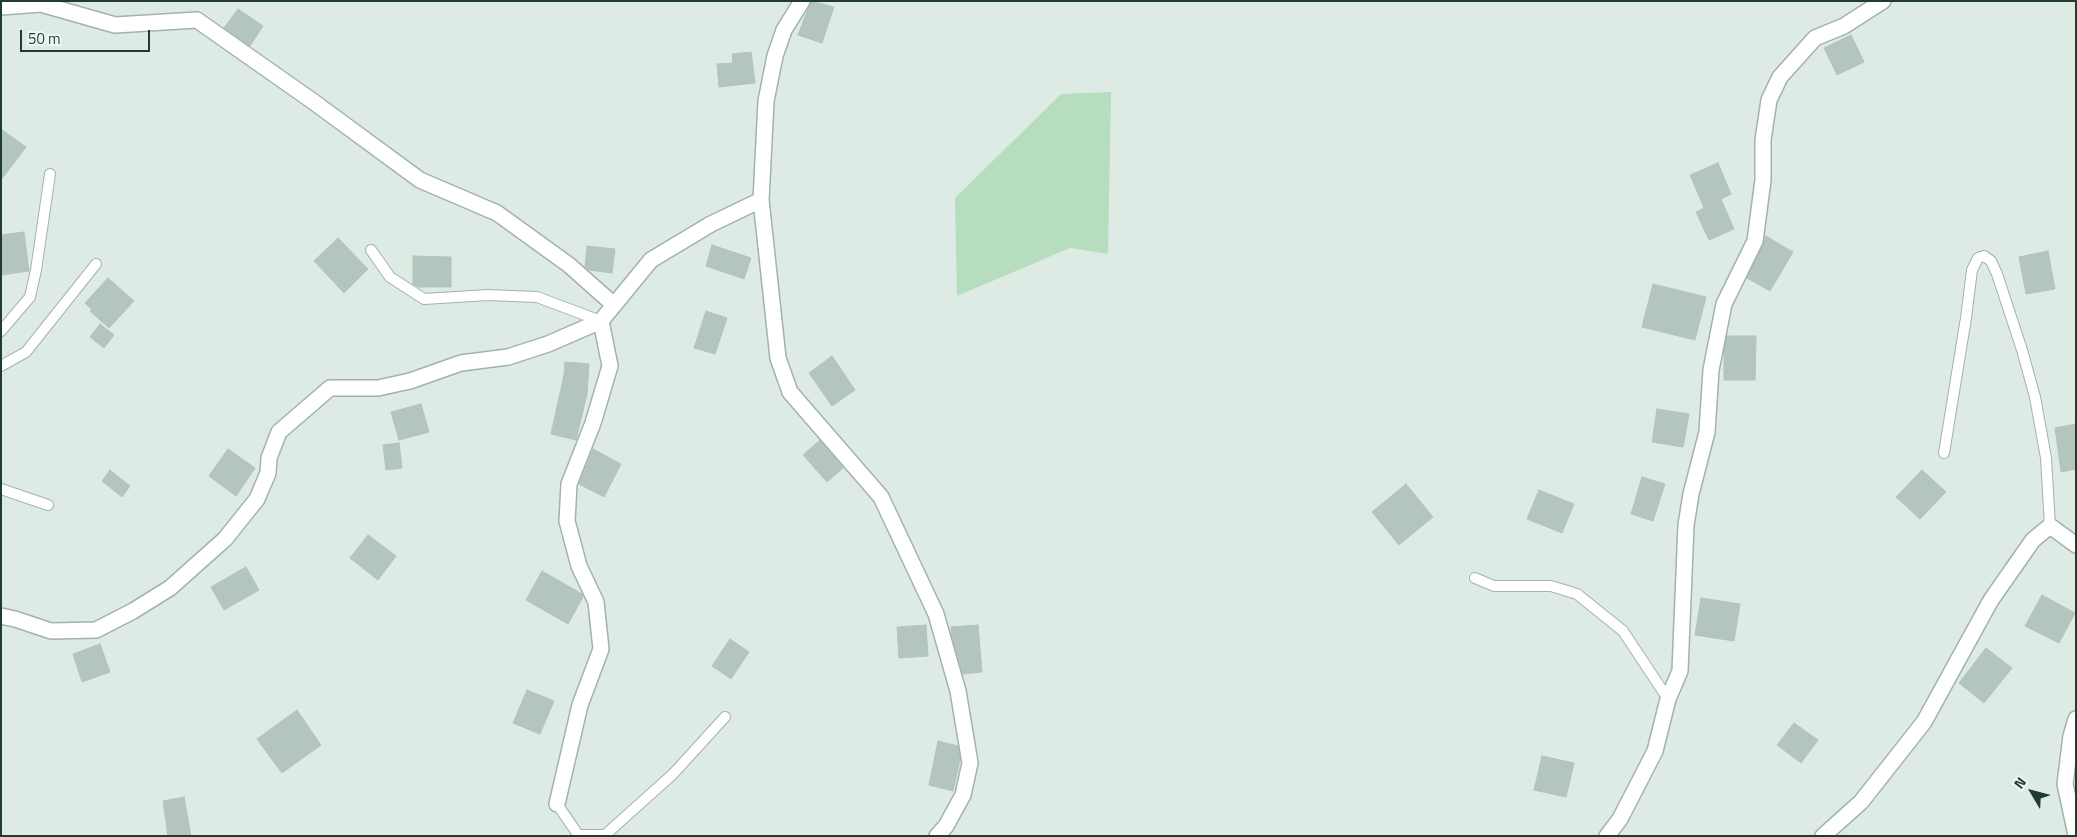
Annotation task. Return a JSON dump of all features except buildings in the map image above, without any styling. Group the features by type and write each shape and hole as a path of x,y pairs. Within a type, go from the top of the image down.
{"street":[{"path":"802,1 784,30 775,56 766,101 761,200 778,358 790,392 881,497 936,614 958,691 970,763 963,795 946,826 937,836"},
{"path":"1607,836 1620,819 1655,751 1668,699 1680,671 1686,526 1691,494 1706,432 1711,370 1724,304 1755,241 1763,180 1763,140 1769,100 1780,77 1815,38 1844,26 1882,1"},
{"path":"1,7 41,4 115,25 197,20 420,180 497,213 569,266 614,305"},
{"path":"1,616 51,631 96,630 133,611 170,588 225,539 257,499 268,474 269,458 279,432 330,388 378,388 410,381 461,362 508,357 548,344 601,321 651,260 711,224 761,200"},
{"path":"557,804 580,705 601,649 596,602 579,566 567,520 569,484 593,423 610,366 601,321"},
{"path":"1823,836 1861,802 1924,722 1991,600 2032,540 2050,526 2076,545"},
{"path":"2076,719 2071,736 2064,784 2076,835"}],"lane":[{"path":"1,331 30,297 36,270 50,174"},
{"path":"371,250 390,276 424,300 488,295 537,297 601,321"},
{"path":"1944,453 1972,270 1978,258 1984,256 1991,261 1997,274 2035,397 2046,458 2050,526"},
{"path":"1,366 26,352 96,264"},
{"path":"1,489 48,505"},
{"path":"1475,578 1494,586 1551,586 1577,594 1624,631 1668,699"},
{"path":"557,804 578,836 605,834 673,774 726,717"}],"green space":[{"path":"1111,92 1108,254 1070,248 957,296 955,198 1061,94"}]}
